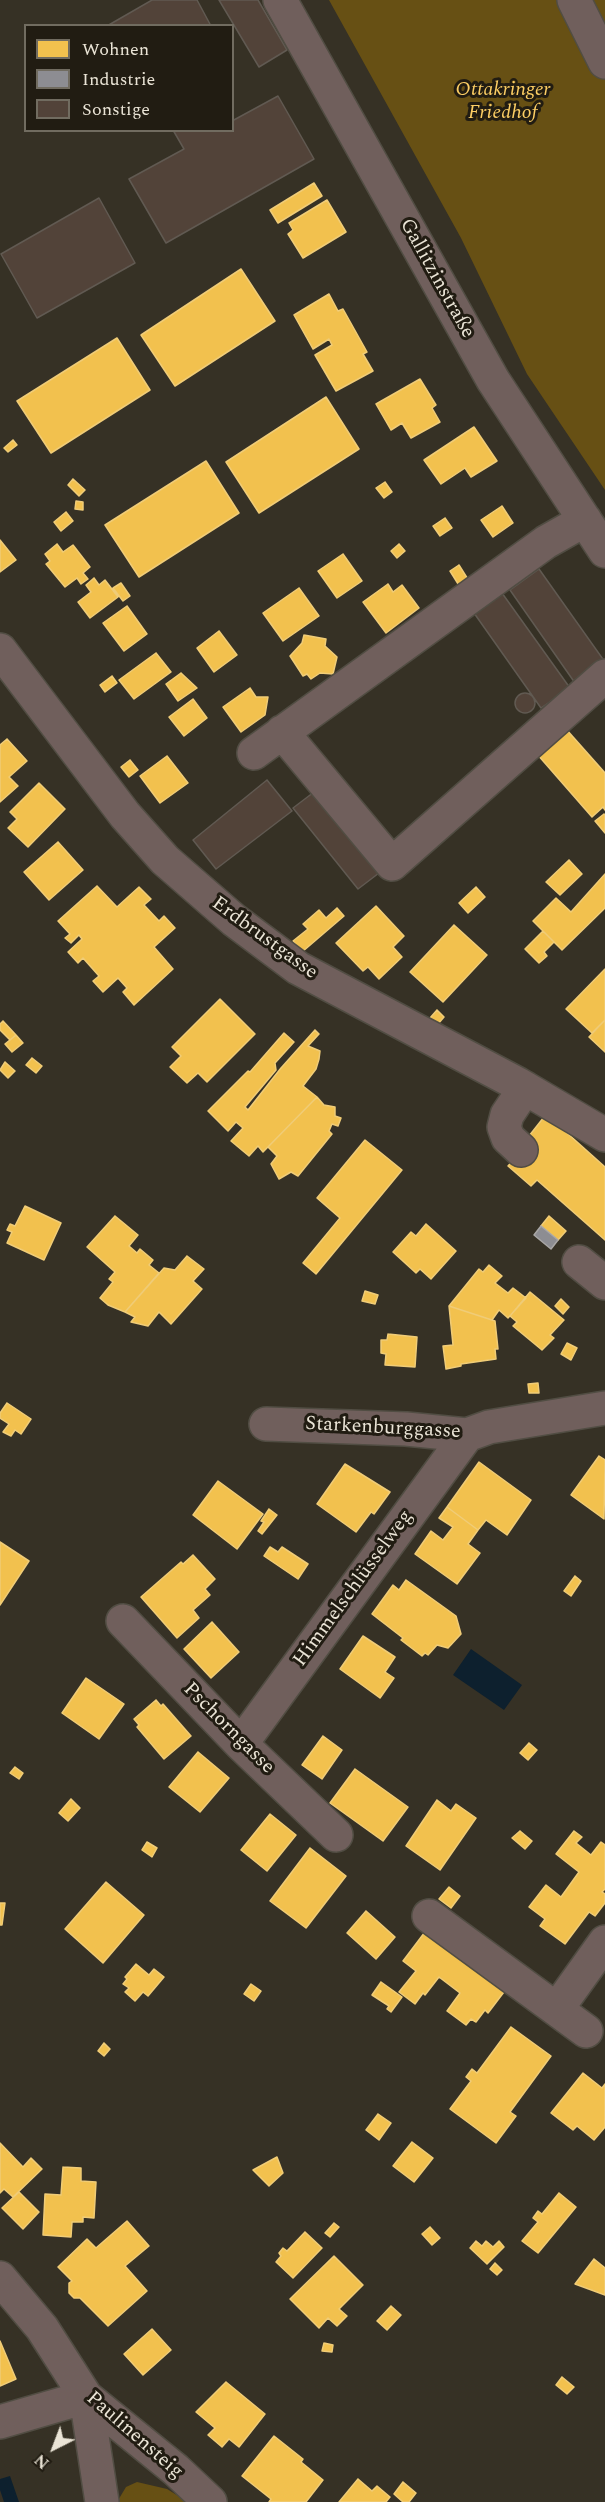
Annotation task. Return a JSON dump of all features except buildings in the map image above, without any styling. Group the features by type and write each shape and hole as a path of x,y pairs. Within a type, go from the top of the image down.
{"street":[{"name":"Gallitzinstraße","path":"280,0 493,380 605,550"},
{"path":"574,0 605,62"},
{"path":"254,753 546,542 585,520"},
{"name":"Erdbrustgasse","path":"0,650 125,815 165,860 209,898 298,968 525,1088 605,1136"},
{"path":"282,732 392,864 605,676"},
{"path":"521,1150 508,1138 504,1127 507,1115 525,1088"},
{"path":"579,1262 605,1283"},
{"name":"Starkenburggasse","path":"266,1424 406,1429 467,1435 489,1427 605,1408"},
{"name":"Himmelschlüsselweg","path":"241,1744 467,1435"},
{"name":"Pschorngasse","path":"123,1621 241,1744 336,1835"},
{"path":"429,1916 586,2031"},
{"path":"556,2009 605,1942"},
{"name":"Paulinensteig","path":"0,2278 42,2328 86,2397 176,2470 210,2502"},
{"path":"0,2422 86,2397 102,2502"}],"green space":[{"name":"Ottakringer Friedhof","path":"329,0 605,0 605,490 527,374 461,238"},
{"path":"137,2482 167,2489 188,2502 117,2502 126,2487"}],"water":[{"path":"471,1649 522,1685 504,1710 453,1675"},
{"path":"10,2476 19,2502 4,2502 0,2490 0,2479"}]}
